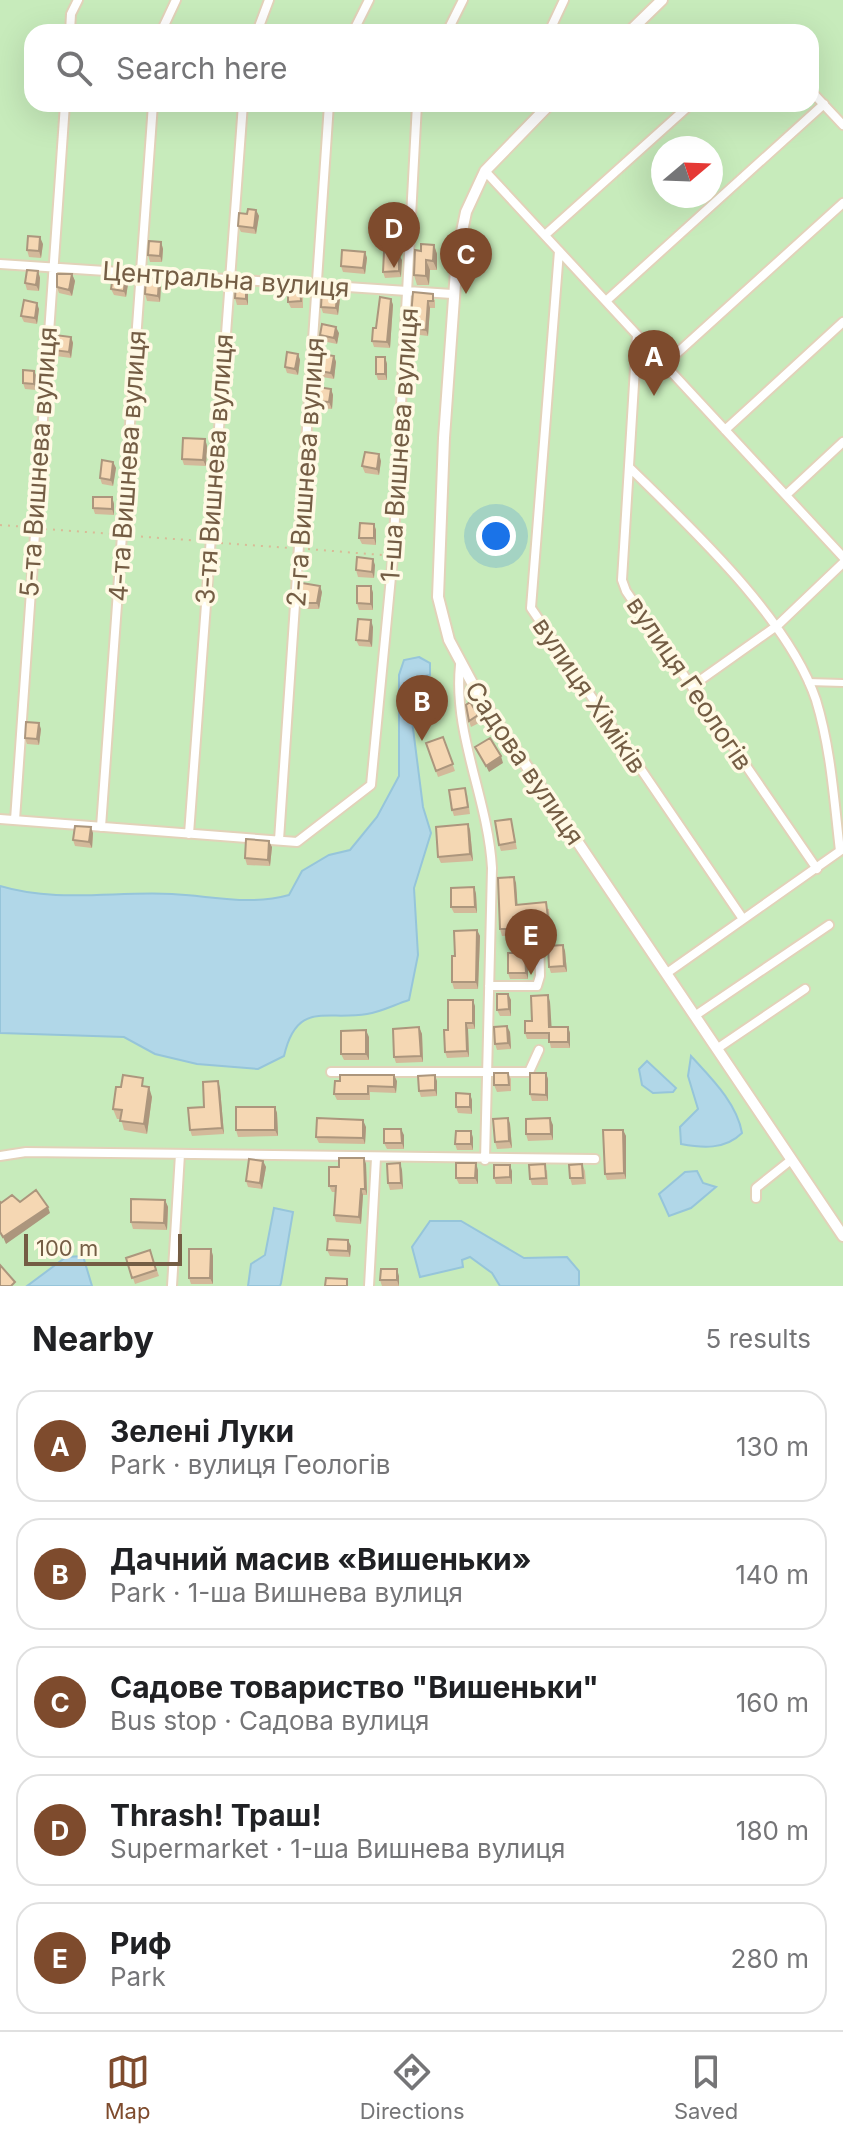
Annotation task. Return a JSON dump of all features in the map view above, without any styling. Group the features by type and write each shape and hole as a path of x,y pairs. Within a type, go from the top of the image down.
{"street":[{"path":"70,24 71,14 78,0"},
{"path":"165,24 176,0"},
{"path":"260,24 269,0"},
{"path":"357,24 369,0"},
{"path":"451,24 463,0"},
{"path":"553,24 564,0"},
{"path":"637,24 662,0"},
{"path":"819,99 843,125"},
{"path":"819,109 824,104"},
{"name":"5-та Вишнева вулиця","path":"15,820 64,112"},
{"name":"4-та Вишнева вулиця","path":"101,827 152,112"},
{"name":"3-тя Вишнева вулиця","path":"189,834 242,112"},
{"name":"2-га Вишнева вулиця","path":"279,840 329,112"},
{"name":"1-ша Вишнева вулиця","path":"279,840 297,842 371,785 393,556 417,112"},
{"name":"Садова вулиця","path":"542,112 485,171 463,223 452,294 437,571 442,618 460,665 843,1235"},
{"path":"545,235 682,112"},
{"path":"606,301 815,112"},
{"path":"485,171 843,560 778,625 692,686"},
{"path":"665,364 843,203"},
{"name":"вулиця Хіміків","path":"559,251 531,608 743,919"},
{"name":"Центральна вулиця","path":"0,264 452,294"},
{"path":"725,430 843,322"},
{"name":"вулиця Геологів","path":"637,335 622,580 626,591 817,869"},
{"path":"786,495 843,442"},
{"path":"630,468 778,625 808,682 828,745 840,851 667,973"},
{"path":"460,665 457,689 461,728 490,835 485,1160"},
{"path":"808,682 843,683"},
{"path":"0,819 279,840"},
{"path":"696,1015 829,925"},
{"path":"489,986 537,986 540,976 539,934"},
{"path":"718,1048 805,989"},
{"path":"331,1072 529,1072 539,1050"},
{"path":"0,1156 26,1152 322,1153 376,1158 595,1159"},
{"path":"172,1286 180,1154"},
{"path":"369,1286 376,1158"},
{"path":"756,1198 756,1188 791,1160"}],"path":[{"path":"0,525 393,556"}],"green space":[{"path":"0,0 843,0 843,1286 0,1286"}],"water":[{"path":"419,657 430,663 430,675 410,679 408,689 423,807 431,833 414,888 418,955 409,1000 372,1013 305,1020 290,1038 284,1056 258,1069 197,1064 155,1054 124,1037 0,1033 0,886 64,895 151,893 260,900 289,895 302,871 329,855 350,850 377,817 399,776 399,675 404,660"},
{"path":"691,1056 735,1111 742,1133 735,1139 705,1147 681,1144 680,1127 698,1109 688,1076"},
{"path":"647,1061 676,1088 673,1092 653,1093 642,1085 639,1069"},
{"path":"697,1171 703,1183 716,1187 691,1208 669,1216 659,1194 685,1172"},
{"path":"274,1208 293,1212 280,1286 248,1286 251,1264 265,1255"},
{"path":"430,1221 461,1221 524,1258 567,1257 579,1271 579,1286 500,1286 492,1273 470,1257 462,1260 463,1267 420,1277 412,1247"},
{"path":"83,1256 92,1286 27,1286 66,1257"}],"building":[{"path":"248,209 256,210 254,228 238,226 239,213 247,214"},
{"path":"28,236 40,237 39,251 27,250"},
{"path":"149,241 161,242 160,256 148,255"},
{"path":"421,244 434,245 433,261 426,260 426,276 414,275 415,250 421,251"},
{"path":"342,250 365,252 363,268 341,266"},
{"path":"384,252 399,254 399,271 383,272"},
{"path":"27,270 38,271 36,285 25,283"},
{"path":"57,274 72,274 69,290 57,287"},
{"path":"113,276 125,278 124,291 111,289"},
{"path":"146,278 159,279 158,296 145,294"},
{"path":"236,284 246,285 246,299 235,298"},
{"path":"300,288 301,301 288,302 288,289"},
{"path":"322,290 337,292 336,308 321,307"},
{"path":"413,292 433,294 433,301 428,301 426,330 410,328"},
{"path":"380,297 391,299 387,342 372,341"},
{"path":"24,300 37,303 35,318 21,316"},
{"path":"322,324 336,327 334,338 320,335"},
{"path":"55,335 71,337 69,352 53,350"},
{"path":"287,352 298,354 295,369 285,367"},
{"path":"322,354 334,356 331,373 320,371"},
{"path":"376,357 385,357 385,374 376,374"},
{"path":"23,370 34,371 34,384 23,383"},
{"path":"318,387 331,389 329,402 317,401"},
{"path":"183,438 205,439 203,460 182,459"},
{"path":"365,452 379,454 377,469 362,466"},
{"path":"102,460 113,462 111,480 100,478"},
{"path":"93,497 112,497 112,509 93,508"},
{"path":"360,523 374,524 374,538 359,538"},
{"path":"357,557 373,559 372,572 356,570"},
{"path":"302,583 320,586 317,603 299,603"},
{"path":"357,586 371,586 371,604 357,603"},
{"path":"358,619 371,620 369,641 356,640"},
{"path":"470,702 478,715 469,721 466,705"},
{"path":"26,722 39,723 37,739 25,738"},
{"path":"443,737 453,764 436,771 426,743"},
{"path":"490,738 501,756 486,766 475,747"},
{"path":"465,788 468,807 452,810 449,790"},
{"path":"511,819 515,842 499,845 495,821"},
{"path":"468,824 470,854 438,857 436,827"},
{"path":"75,826 91,827 89,842 73,840"},
{"path":"246,839 269,841 268,860 245,858"},
{"path":"514,877 516,905 546,902 548,918 513,921 513,929 500,929 498,878"},
{"path":"474,887 475,907 451,907 451,888"},
{"path":"477,930 476,982 452,982 454,931"},
{"path":"563,945 564,966 549,967 548,946"},
{"path":"508,953 525,953 526,973 508,973"},
{"path":"497,994 508,994 509,1009 497,1010"},
{"path":"548,995 549,1027 568,1027 568,1042 549,1042 549,1033 525,1033 525,1021 532,1021 531,996"},
{"path":"448,1000 473,1000 473,1023 466,1023 467,1051 445,1052"},
{"path":"507,1026 508,1043 495,1044 494,1027"},
{"path":"419,1027 421,1056 394,1057 393,1029"},
{"path":"366,1030 366,1054 341,1054 341,1031"},
{"path":"494,1073 508,1073 509,1085 494,1085"},
{"path":"530,1073 546,1073 546,1095 530,1094"},
{"path":"123,1075 143,1078 142,1086 149,1087 144,1124 120,1121 122,1110 113,1109 116,1087 121,1087"},
{"path":"340,1075 394,1075 394,1087 368,1086 368,1094 334,1094 335,1081 340,1081"},
{"path":"435,1075 435,1090 419,1091 418,1076"},
{"path":"218,1081 222,1128 190,1130 188,1108 204,1107 203,1082"},
{"path":"456,1093 470,1094 470,1107 456,1107"},
{"path":"236,1107 275,1107 275,1130 236,1130"},
{"path":"317,1118 363,1120 363,1138 316,1137"},
{"path":"508,1118 509,1141 495,1142 493,1119"},
{"path":"550,1118 551,1134 526,1134 526,1119"},
{"path":"384,1129 401,1129 402,1143 384,1143"},
{"path":"603,1130 623,1130 624,1173 605,1174"},
{"path":"456,1131 471,1131 471,1144 455,1144"},
{"path":"339,1158 364,1158 365,1189 361,1189 359,1217 334,1215 336,1186 329,1186 329,1167 339,1167"},
{"path":"249,1159 263,1161 260,1183 246,1181"},
{"path":"400,1163 401,1183 388,1183 387,1164"},
{"path":"456,1163 476,1163 475,1178 456,1178"},
{"path":"545,1164 546,1178 530,1179 529,1165"},
{"path":"582,1164 583,1178 570,1178 569,1165"},
{"path":"494,1165 510,1165 510,1177 494,1178"},
{"path":"36,1190 48,1207 3,1237 0,1232 0,1202 12,1195 20,1202"},
{"path":"131,1199 165,1200 164,1223 131,1222"},
{"path":"328,1239 348,1240 348,1251 327,1250"},
{"path":"189,1249 211,1249 210,1278 189,1278"},
{"path":"150,1250 156,1270 132,1278 126,1258"},
{"path":"0,1265 15,1282 11,1286 0,1286"},
{"path":"381,1269 397,1269 397,1280 380,1280"},
{"path":"326,1278 347,1279 347,1286 325,1286"}],"place":[{"name":"Thrash! Траш!","path":"394,268"},
{"name":"Садове товариство \"Вишеньки\"","path":"466,294"},
{"name":"Зелені Луки","path":"654,396"},
{"name":"Дачний масив «Вишеньки»","path":"422,741"},
{"name":"Риф","path":"531,975"}]}
